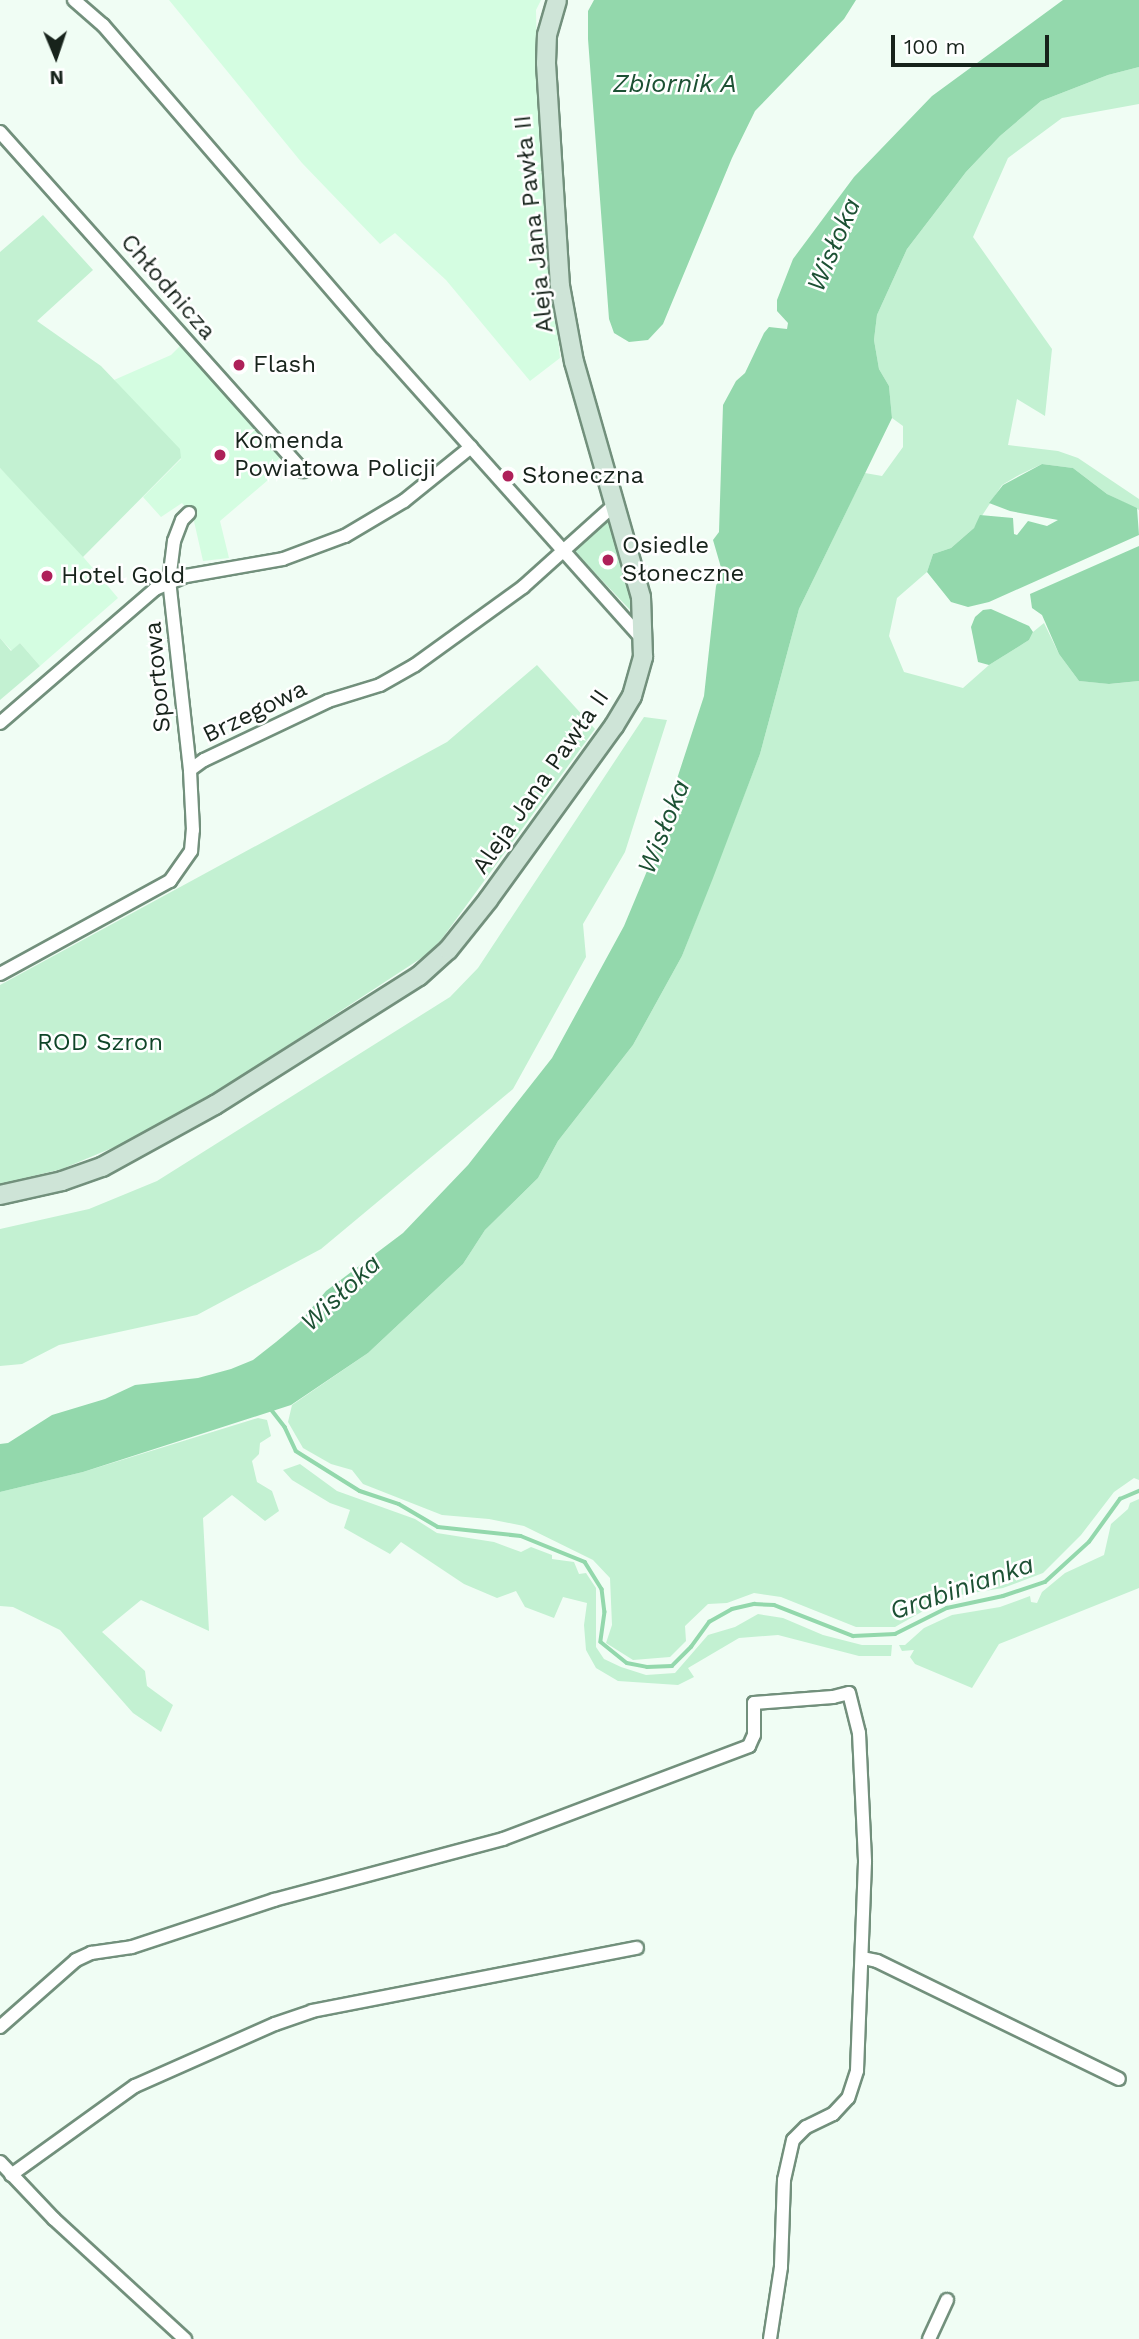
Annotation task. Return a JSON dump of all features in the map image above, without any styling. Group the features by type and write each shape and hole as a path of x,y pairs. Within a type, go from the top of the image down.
{"street":[{"path":"74,0 103,25 643,640"},
{"name":"Aleja Jana Pawła II","path":"0,1195 62,1181 102,1167 215,1105 419,976 448,950 488,900 614,726 632,696 643,657 641,597 574,362 560,286 546,63 547,35 557,0"},
{"name":"Chłodnicza","path":"0,132 303,471"},
{"name":"Sportowa","path":"0,723 155,589 169,581 283,559 345,536 404,501 471,447"},
{"path":"563,550 614,505"},
{"name":"Sportowa","path":"189,513 182,520 174,541 169,581 190,770"},
{"name":"Brzegowa","path":"0,974 170,881 191,851 193,830 190,770 204,760 328,701 380,685 415,665 523,587 563,550"},
{"path":"0,2027 76,1960 91,1953 132,1947 274,1900 503,1839 749,1746 754,1735 754,1703 849,1693 859,1733 865,1862 857,2071 848,2098 834,2114 806,2127 793,2140 784,2180 782,2267 770,2339"},
{"path":"11,2175 135,2086 275,2024 312,2011 638,1948"},
{"path":"863,1958 877,1961 1119,2079"},
{"path":"0,2162 138,2299 185,2339"},
{"path":"929,2339 947,2300"}],"shaded area":[{"path":"169,0 541,0 536,10 539,139 560,358 530,381 446,280 395,233 380,244 302,163"},
{"path":"181,345 280,458 263,473 268,480 220,521 229,558 203,561 193,517 182,503 161,517 143,497 181,459 114,380 171,355"},
{"path":"0,468 57,526 118,598 40,666 20,643 12,651 0,638"}],"green space":[{"path":"1139,67 1139,104 1062,118 1008,158 973,237 1052,349 1045,416 1017,399 1008,445 1058,451 1078,458 1139,499 1139,510 1107,494 1073,468 1042,464 1019,475 1002,485 974,528 951,548 933,554 927,572 897,598 889,636 904,672 963,688 989,665 1029,640 1033,632 1044,623 1059,654 1079,681 1110,684 1139,681 1139,1480 1134,1478 1114,1492 1081,1535 1043,1573 1003,1588 948,1597 895,1627 856,1627 781,1597 754,1593 727,1603 708,1604 685,1626 686,1641 670,1657 633,1660 606,1643 612,1625 610,1578 593,1560 524,1526 489,1519 442,1515 363,1484 352,1470 331,1464 303,1448 288,1422 292,1405 368,1353 463,1264 485,1230 538,1178 558,1141 633,1045 682,956 760,754 799,609 865,473 882,476 903,447 903,426 892,418 889,386 879,369 874,340 877,315 907,249 966,172 1000,136 1041,101 1108,75"},
{"path":"43,215 93,270 37,321 101,366 180,449 181,458 83,557 0,468 0,252"},
{"path":"608,518 632,591 633,613 576,553 576,547"},
{"path":"0,638 11,651 20,643 40,666 0,700"},
{"name":"ROD Szron","path":"537,665 595,729 441,940 426,955 229,1084 124,1143 62,1169 0,1184 0,985 447,742"},
{"path":"644,717 667,720 625,852 583,924 586,957 513,1089 321,1249 197,1315 59,1345 22,1364 0,1366 0,1229 89,1209 157,1181 450,997 478,968"},
{"path":"258,1418 267,1420 271,1436 260,1443 259,1454 252,1461 257,1482 272,1491 279,1511 265,1521 232,1495 203,1518 209,1631 141,1600 102,1632 145,1671 147,1686 173,1705 161,1732 133,1713 60,1630 13,1607 0,1606 0,1492 83,1472"},
{"path":"300,1464 337,1491 415,1519 437,1533 494,1542 521,1552 531,1547 552,1555 552,1559 574,1562 579,1574 586,1573 596,1588 596,1647 604,1659 621,1667 646,1675 675,1673 708,1635 735,1627 758,1614 783,1618 823,1635 862,1645 892,1645 891,1656 859,1656 778,1635 739,1638 688,1668 694,1677 678,1685 618,1681 596,1668 586,1650 584,1625 587,1603 563,1597 554,1618 525,1607 516,1591 497,1598 464,1584 401,1542 390,1554 344,1528 350,1510 330,1503 292,1480 283,1470"},
{"path":"1139,1499 1139,1588 999,1644 972,1688 915,1664 910,1657 914,1650 902,1651 899,1645 905,1645 924,1628 952,1615 1000,1607 1030,1596 1031,1602 1037,1603 1042,1592 1065,1573 1104,1555 1111,1524 1128,1509 1130,1503"}],"water":[{"name":"Zbiornik A","path":"594,0 856,0 844,19 755,111 732,158 663,324 648,340 629,342 614,333 609,319 588,39 588,11"},
{"name":"Wisłoka","path":"1063,0 1139,0 1139,67 1108,75 1041,101 1000,136 966,172 907,249 877,315 874,340 879,369 889,386 892,418 799,609 760,754 713,878 682,956 633,1045 558,1141 538,1178 485,1230 463,1264 368,1353 291,1405 83,1472 0,1492 0,1444 8,1443 52,1415 105,1399 135,1385 198,1378 231,1369 253,1360 276,1342 300,1322 326,1291 403,1233 468,1165 552,1058 624,926 647,871 704,696 716,586 722,571 713,540 719,532 723,405 736,381 745,373 769,327 787,329 788,323 777,311 777,300 793,259 854,177 932,96"},
{"path":"1042,464 1073,468 1107,494 1137,508 1139,535 989,602 968,607 951,602 927,572 933,554 951,548 974,528 980,515 1013,518 1014,534 1017,535 1028,521 1047,526 1058,520 1010,511 989,503 1003,485"},
{"path":"1139,546 1139,681 1109,684 1079,681 1059,654 1042,615 1032,608 1030,594"},
{"path":"991,609 1029,626 1033,632 1029,640 989,665 978,662 971,627 975,617 983,610"}],"waterway":[{"name":"Grabinianka","path":"271,1409 285,1427 296,1451 360,1491 399,1504 438,1527 521,1536 585,1562 602,1589 605,1612 601,1642 627,1663 647,1667 672,1666 691,1647 709,1622 732,1609 754,1604 774,1605 853,1636 895,1634 947,1608 1003,1596 1045,1582 1089,1542 1120,1499 1139,1491"}],"place":[{"name":"Flash","path":"239,365"},
{"name":"Komenda Powiatowa Policji","path":"220,455"},
{"name":"Słoneczna","path":"508,476"},
{"name":"Osiedle Słoneczne","path":"608,560"},
{"name":"Hotel Gold","path":"47,576"}]}
